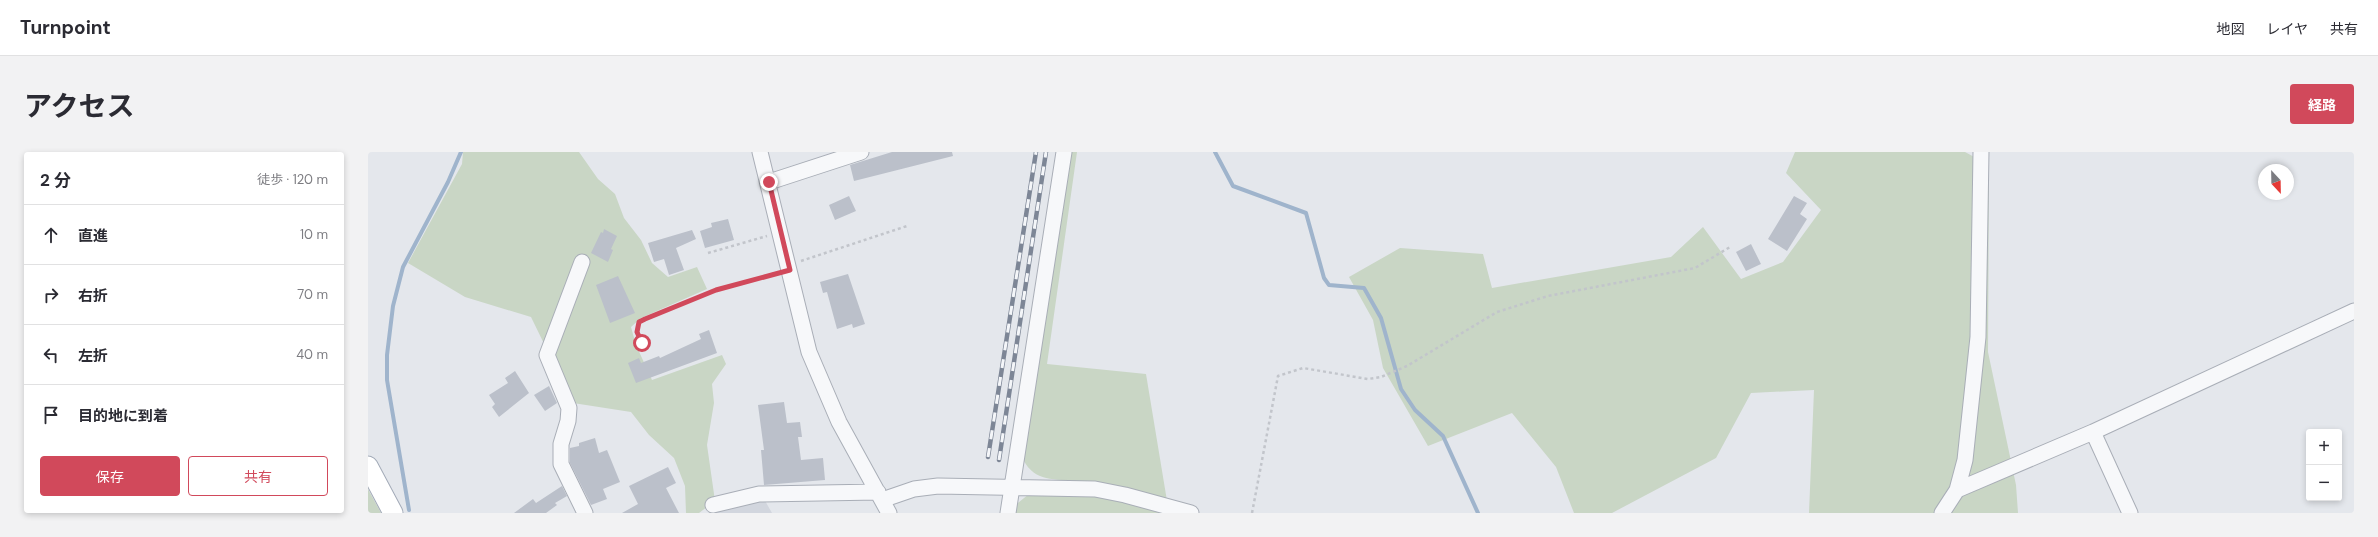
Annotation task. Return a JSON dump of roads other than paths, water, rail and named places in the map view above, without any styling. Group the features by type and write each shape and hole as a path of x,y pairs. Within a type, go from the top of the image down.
{"main road":[{"path":"368,466 394,513"}],"street":[{"path":"760,152 769,182 809,352 839,422 883,502"},
{"path":"769,182 861,152"},
{"path":"1008,513 1064,152"},
{"path":"1942,513 1957,490 1965,460 1978,337 1981,152"},
{"path":"582,262 547,355 569,408 568,421 561,444 561,464 584,513"},
{"path":"1957,490 2093,432 2354,311"},
{"path":"2093,432 2130,513"},
{"path":"713,505 759,494 883,502 914,489 938,486 1012,487 1095,490 1125,495 1191,513"}],"waterway":[{"path":"409,510 387,380 387,355 393,306 403,267 448,182 461,152"},
{"path":"1215,152 1233,186 1306,213 1324,278 1329,285 1364,288 1381,318 1401,389 1415,410 1443,436 1478,513"}],"railway":[{"path":"988,457 1036,152"},
{"path":"999,460 1046,152"}]}
